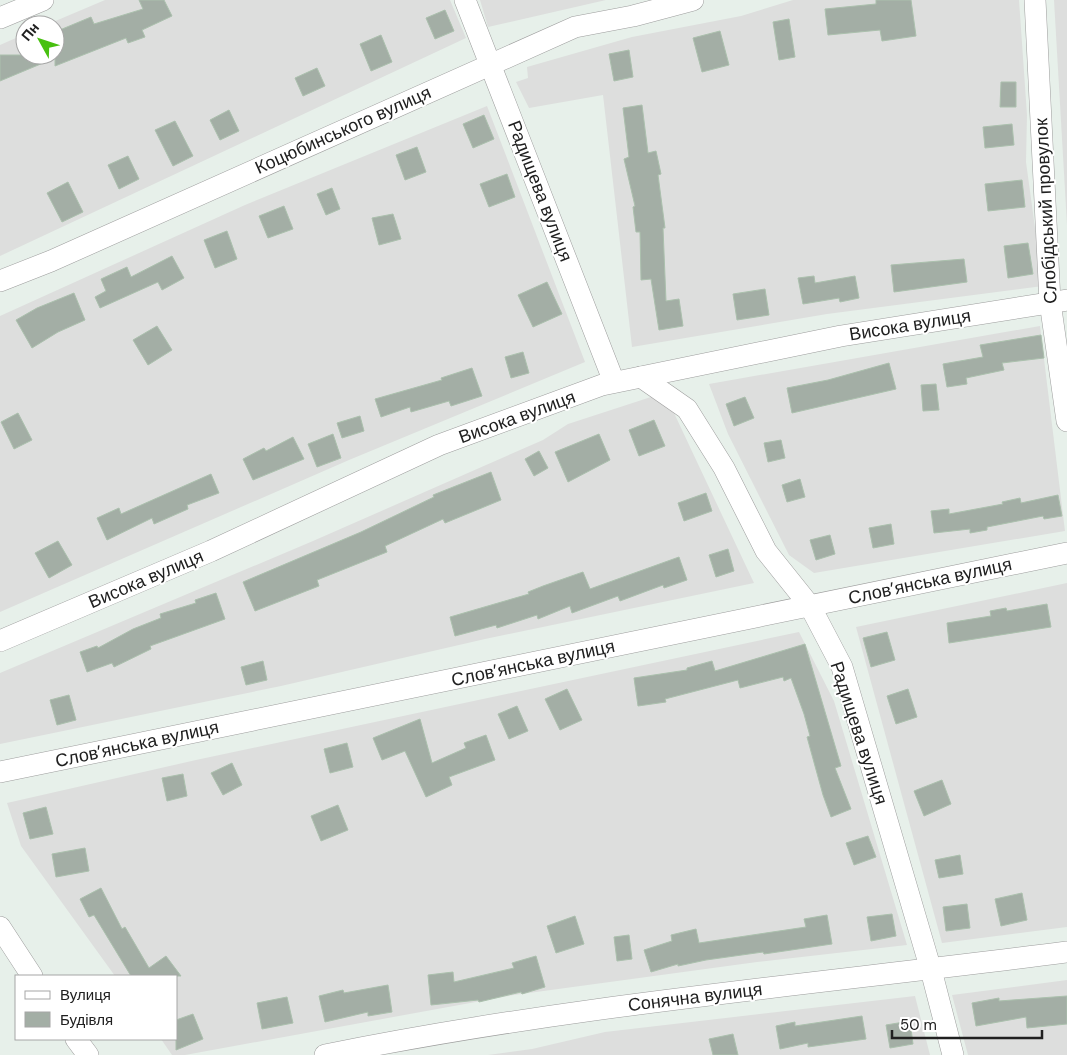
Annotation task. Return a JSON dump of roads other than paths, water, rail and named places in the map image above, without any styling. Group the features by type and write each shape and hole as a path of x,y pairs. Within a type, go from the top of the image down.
{"street":[{"path":"0,18 42,0"},
{"name":"Радищева вулиця","path":"465,0 614,382"},
{"name":"Коцюбинського вулиця","path":"0,281 51,261 575,27 633,16 693,0"},
{"name":"Слобідський провулок","path":"1035,0 1067,421"},
{"name":"Висока вулиця","path":"0,641 212,551 439,445 614,382 841,336 1058,301"},
{"name":"Радищева вулиця","path":"641,377 687,409 724,468 766,551 810,606 842,668 931,970 953,1055"},
{"name":"Слов’янська вулиця","path":"0,772 1067,554"},
{"path":"0,927 31,975"},
{"name":"Сонячна вулиця","path":"325,1055 413,1037 603,1008 931,970 1067,952"},
{"path":"77,1040 88,1055"}]}
